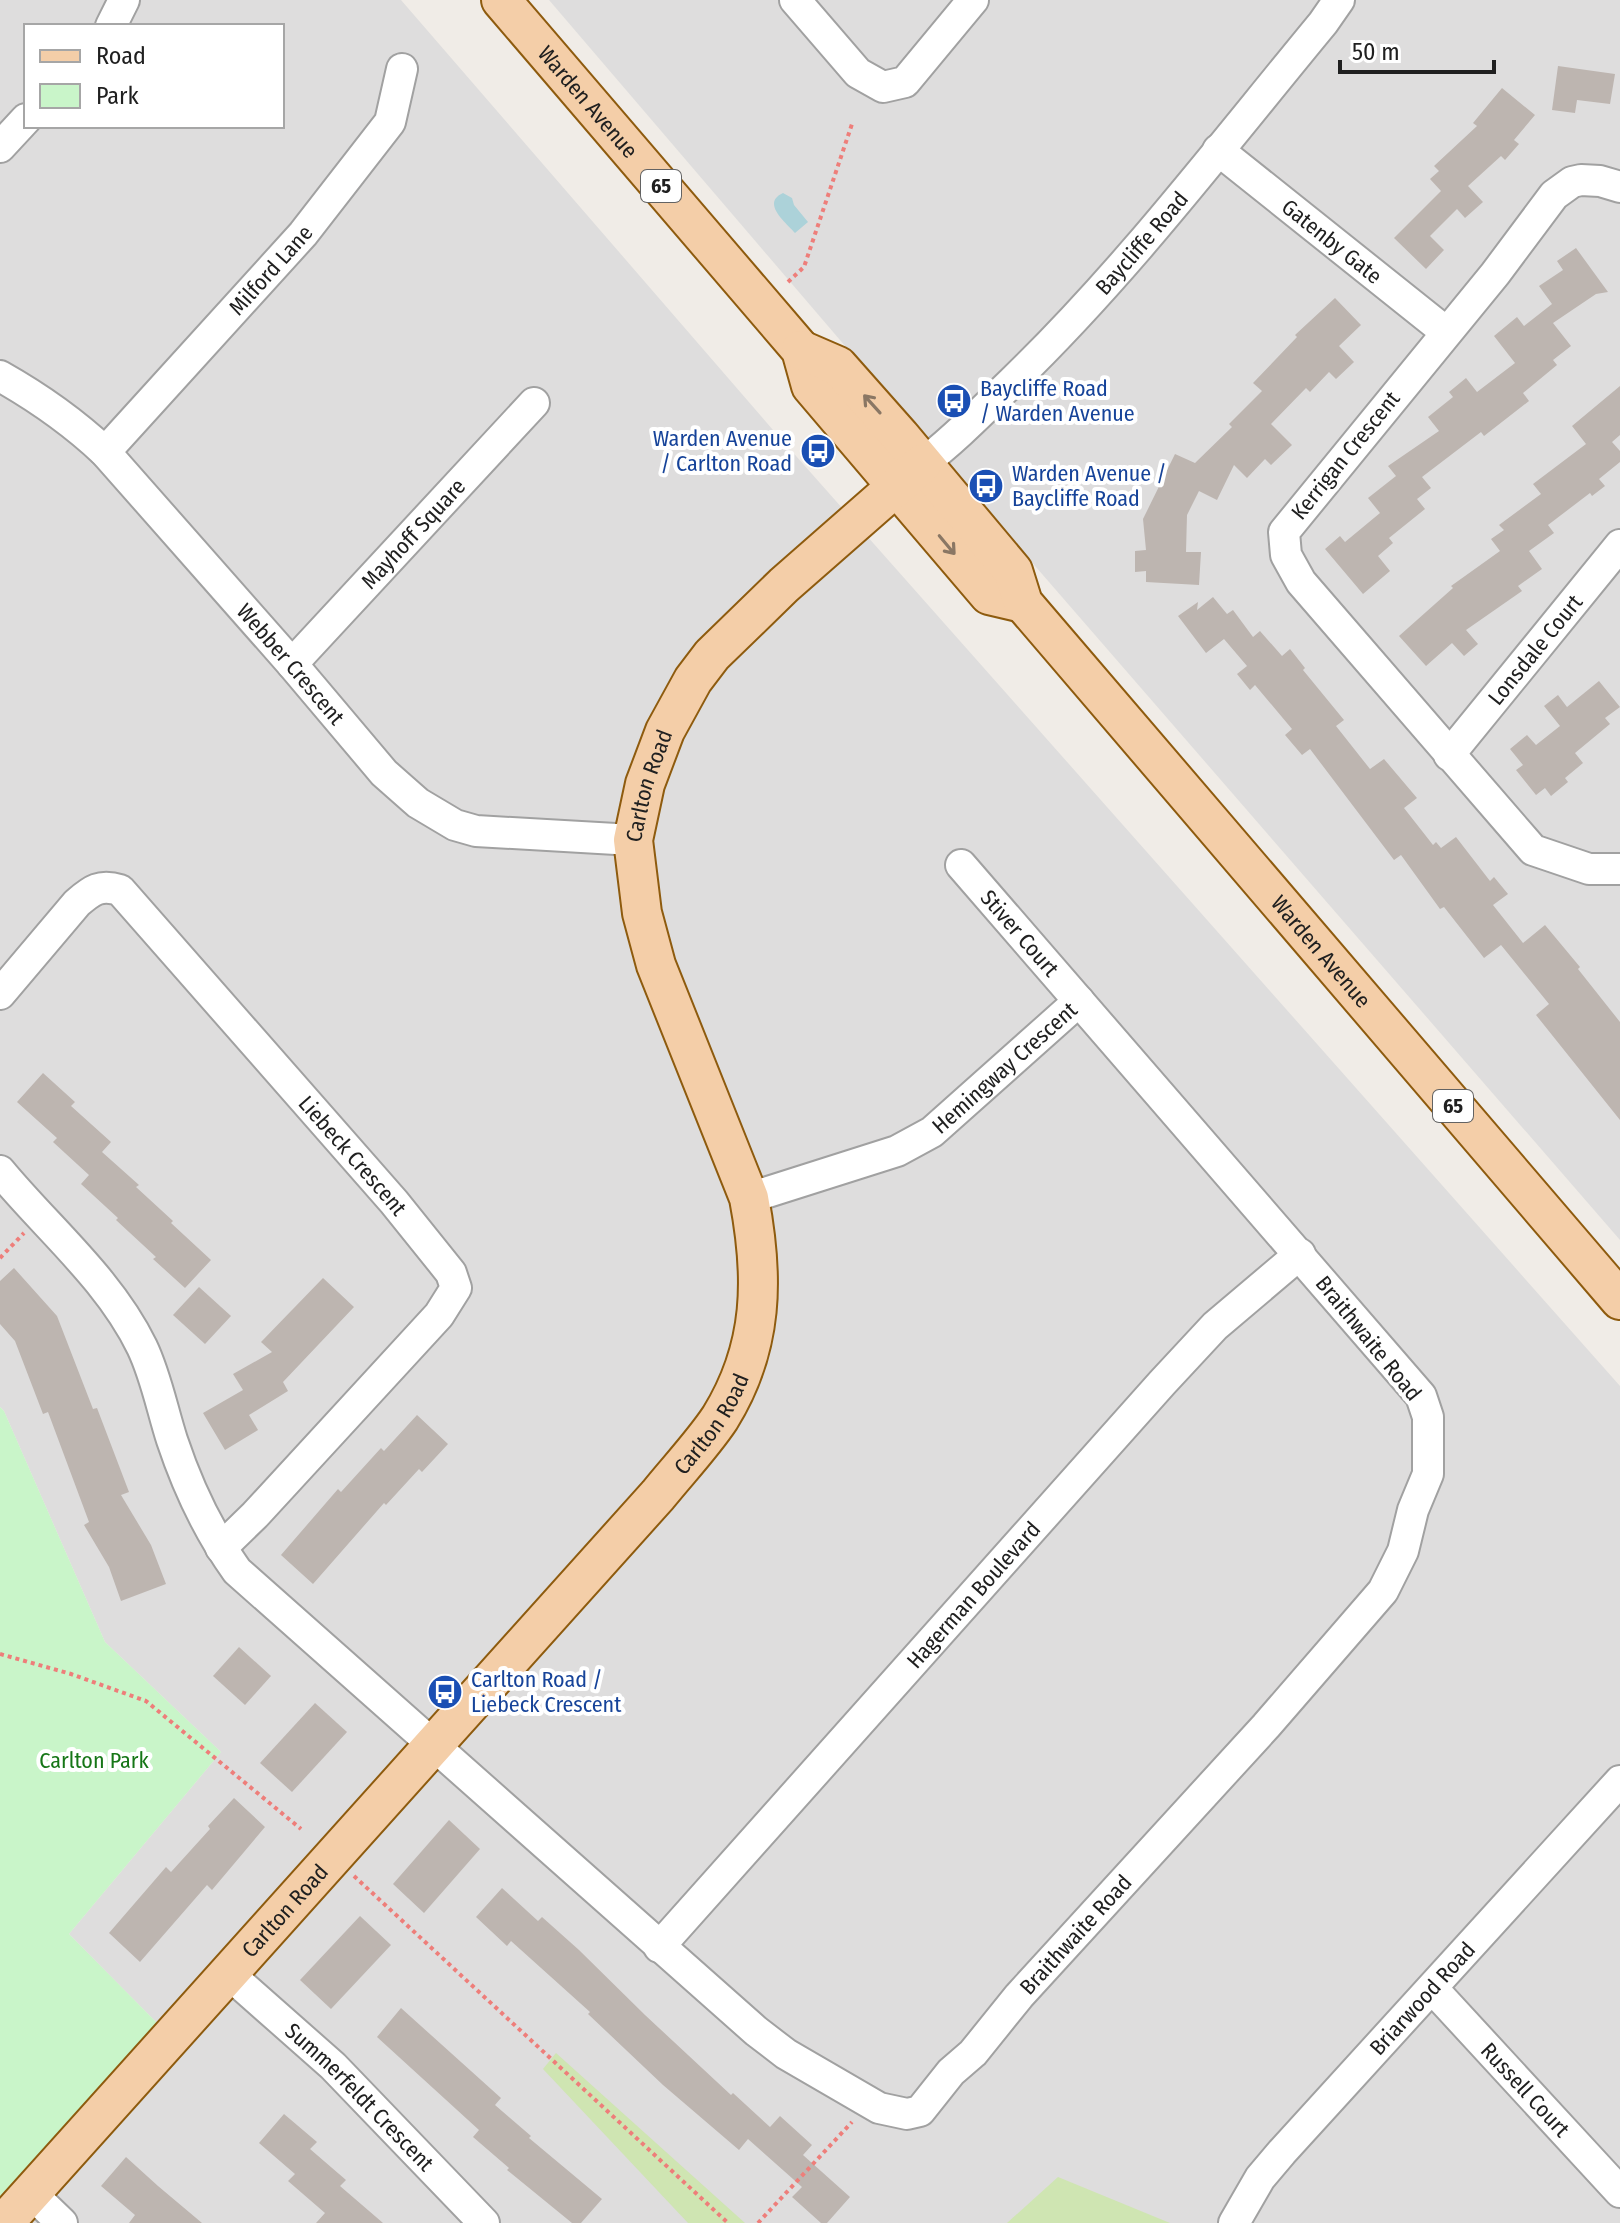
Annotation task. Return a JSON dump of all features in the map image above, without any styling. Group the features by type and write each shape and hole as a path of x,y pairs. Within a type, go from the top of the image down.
{"main road":[{"name":"Warden Avenue","path":"501,0 801,350 838,366 909,475 1013,571 1023,603 1620,1300"},
{"name":"Carlton Road","path":"4,2223 230,1975 648,1505 719,1419 738,1383 756,1320 759,1294 756,1236 749,1198 656,965 642,913 633,840 651,763 693,680 712,655 784,585 909,475"}],"street":[{"path":"112,24 124,0"},
{"path":"795,0 858,73 883,87 905,82 973,0"},
{"name":"Baycliffe Road","path":"909,475 949,443 1048,347 1108,282 1339,0"},
{"name":"Milford Lane","path":"105,452 303,234 380,135 390,122 402,69"},
{"path":"0,147 24,121"},
{"name":"Gatenby Gate","path":"1218,150 1446,332"},
{"name":"Kerrigan Crescent","path":"1620,187 1588,180 1572,182 1541,209 1495,274 1284,532 1286,555 1301,582 1533,850 1589,869 1620,869"},
{"name":"Webber Crescent","path":"0,376 46,403 105,452 384,773 418,803 455,825 476,831 633,840"},
{"name":"Mayhoff Square","path":"292,664 534,403"},
{"name":"Lonsdale Court","path":"1449,755 1620,545"},
{"name":"Stiver Court","path":"961,865 1079,1001"},
{"name":"Liebeck Crescent","path":"0,994 77,903 100,886 120,890 394,1202 451,1273 456,1288 439,1315 221,1548"},
{"name":"Hemingway Crescent","path":"749,1198 897,1151 932,1132 1079,1001 1300,1254"},
{"path":"0,1171 109,1295 142,1348 174,1443 221,1548 237,1571 435,1745"},
{"name":"Hagerman Boulevard","path":"659,1947 1215,1326 1300,1254"},
{"name":"Braithwaite Road","path":"435,1745 717,2000 786,2054 879,2108 907,2114 920,2111 1019,1996 1266,1726 1383,1591 1396,1569 1413,1510 1428,1474 1428,1417 1421,1396 1300,1254"},
{"name":"Briarwood Road","path":"1234,2223 1260,2178 1282,2152 1620,1781"},
{"name":"Summerfeldt Crescent","path":"230,1975 333,2066 484,2223"},
{"name":"Russell Court","path":"1432,1988 1620,2192"},
{"path":"31,2193 62,2223"}],"path":[{"path":"788,282 804,267 852,124"},
{"path":"0,1258 39,1217"},
{"path":"0,1654 71,1674 146,1701 301,1829"},
{"path":"349,1871 728,2223"},
{"path":"758,2223 869,2103"}],"shaded area":[{"path":"0,0 401,0 773,430 1620,1386 1620,2223 0,2223 0,2196 161,2027 69,1934 221,1752 105,1642 0,1407"},
{"path":"549,0 1620,0 1620,1240 905,416"}],"green space":[{"name":"Carlton Park","path":"0,1407 105,1642 221,1752 69,1934 161,2027 0,2196"},
{"path":"556,2053 745,2223 688,2223 543,2069"},
{"path":"1058,2177 1170,2223 1007,2223"}],"water":[{"path":"783,193 792,198 808,222 795,233 774,207 777,197"}],"building":[{"path":"1558,66 1615,74 1610,104 1577,100 1575,113 1552,110"},
{"path":"1502,88 1535,115 1514,140 1519,144 1505,160 1501,156 1468,186 1483,202 1465,218 1457,209 1430,236 1444,250 1426,269 1394,238 1441,191 1430,179 1439,171 1434,166 1477,126 1473,123"},
{"path":"1576,248 1608,292 1596,294 1553,323 1571,346 1553,360 1557,365 1523,393 1529,401 1484,436 1481,432 1422,477 1431,488 1417,499 1425,509 1389,538 1393,543 1378,556 1390,571 1363,594 1325,549 1340,536 1345,542 1380,513 1368,498 1396,476 1388,466 1439,431 1428,417 1453,397 1449,392 1466,378 1477,392 1515,363 1494,336 1517,317 1524,326 1552,304 1539,286 1563,270 1557,261"},
{"path":"1335,298 1361,325 1339,346 1354,362 1336,379 1329,372 1310,392 1306,388 1271,424 1292,445 1271,465 1265,459 1247,478 1234,465 1217,500 1199,491 1187,515 1186,552 1201,552 1199,585 1146,582 1146,571 1135,572 1135,551 1146,550 1143,519 1175,454 1195,463 1232,427 1229,424 1262,391 1253,383 1297,337 1295,335"},
{"path":"1620,386 1620,435 1612,442 1620,451 1620,462 1599,479 1605,486 1592,496 1590,493 1548,525 1554,533 1529,551 1542,569 1518,586 1522,591 1466,630 1478,644 1464,656 1452,643 1426,666 1399,636 1453,588 1451,586 1500,551 1491,539 1504,530 1499,525 1541,494 1533,484 1586,444 1572,426"},
{"path":"1213,597 1227,614 1233,610 1253,637 1260,631 1282,656 1290,649 1344,720 1336,726 1370,769 1384,759 1417,798 1404,808 1433,845 1436,842 1441,848 1456,837 1490,881 1494,877 1508,894 1493,905 1523,943 1545,925 1580,967 1578,969 1620,1022 1620,1120 1536,1015 1549,1004 1501,945 1484,958 1444,907 1440,909 1401,855 1394,860 1310,749 1302,755 1285,735 1292,729 1255,685 1250,690 1237,674 1247,666 1224,639 1206,653 1178,616 1198,602 1197,610"},
{"path":"1599,681 1620,707 1605,718 1610,724 1575,753 1583,763 1565,778 1568,782 1551,796 1545,788 1536,795 1516,770 1523,765 1510,749 1527,735 1536,745 1560,726 1544,706 1558,695 1567,707"},
{"path":"43,1073 75,1102 71,1106 111,1142 102,1152 139,1185 136,1187 211,1260 185,1288 81,1184 89,1175 53,1142 57,1138 17,1102"},
{"path":"14,1268 57,1316 129,1492 121,1495 151,1545 166,1584 121,1601 109,1567 84,1525 89,1522 48,1412 43,1414 15,1341 0,1324 0,1281"},
{"path":"323,1278 354,1307 283,1382 288,1391 249,1415 258,1430 225,1450 203,1413 243,1390 233,1374 272,1352 261,1342"},
{"path":"199,1287 231,1316 205,1344 173,1315"},
{"path":"417,1415 448,1444 422,1472 419,1469 386,1505 384,1503 313,1584 281,1555 338,1489 341,1492 381,1448 384,1451"},
{"path":"239,1647 271,1676 245,1705 213,1676"},
{"path":"315,1703 347,1732 292,1792 260,1763"},
{"path":"234,1798 265,1827 212,1890 207,1885 140,1962 109,1933 166,1867 171,1872"},
{"path":"449,1820 480,1849 424,1913 393,1884"},
{"path":"502,1888 538,1921 542,1917 579,1950 731,2095 733,2093 770,2127 780,2116 812,2145 803,2155 850,2197 827,2223 821,2223 792,2197 802,2187 748,2139 739,2150 663,2085 588,2014 590,2012 511,1941 507,1946 476,1917"},
{"path":"360,1916 391,1945 331,2009 300,1980"},
{"path":"401,2008 501,2098 495,2105 531,2136 529,2138 602,2199 581,2223 572,2223 507,2170 509,2168 473,2137 479,2130 377,2037"},
{"path":"284,2114 317,2142 310,2149 346,2180 340,2186 383,2223 316,2223 325,2213 288,2181 295,2174 259,2143"},
{"path":"126,2157 202,2223 129,2223 135,2215 101,2186"}],"place":[{"name":"Baycliffe Road / Warden Avenue","path":"954,401"},
{"name":"Warden Avenue / Carlton Road","path":"818,451"},
{"name":"Warden Avenue / Baycliffe Road","path":"986,486"},
{"name":"Carlton Road / Liebeck Crescent","path":"445,1692"}]}
